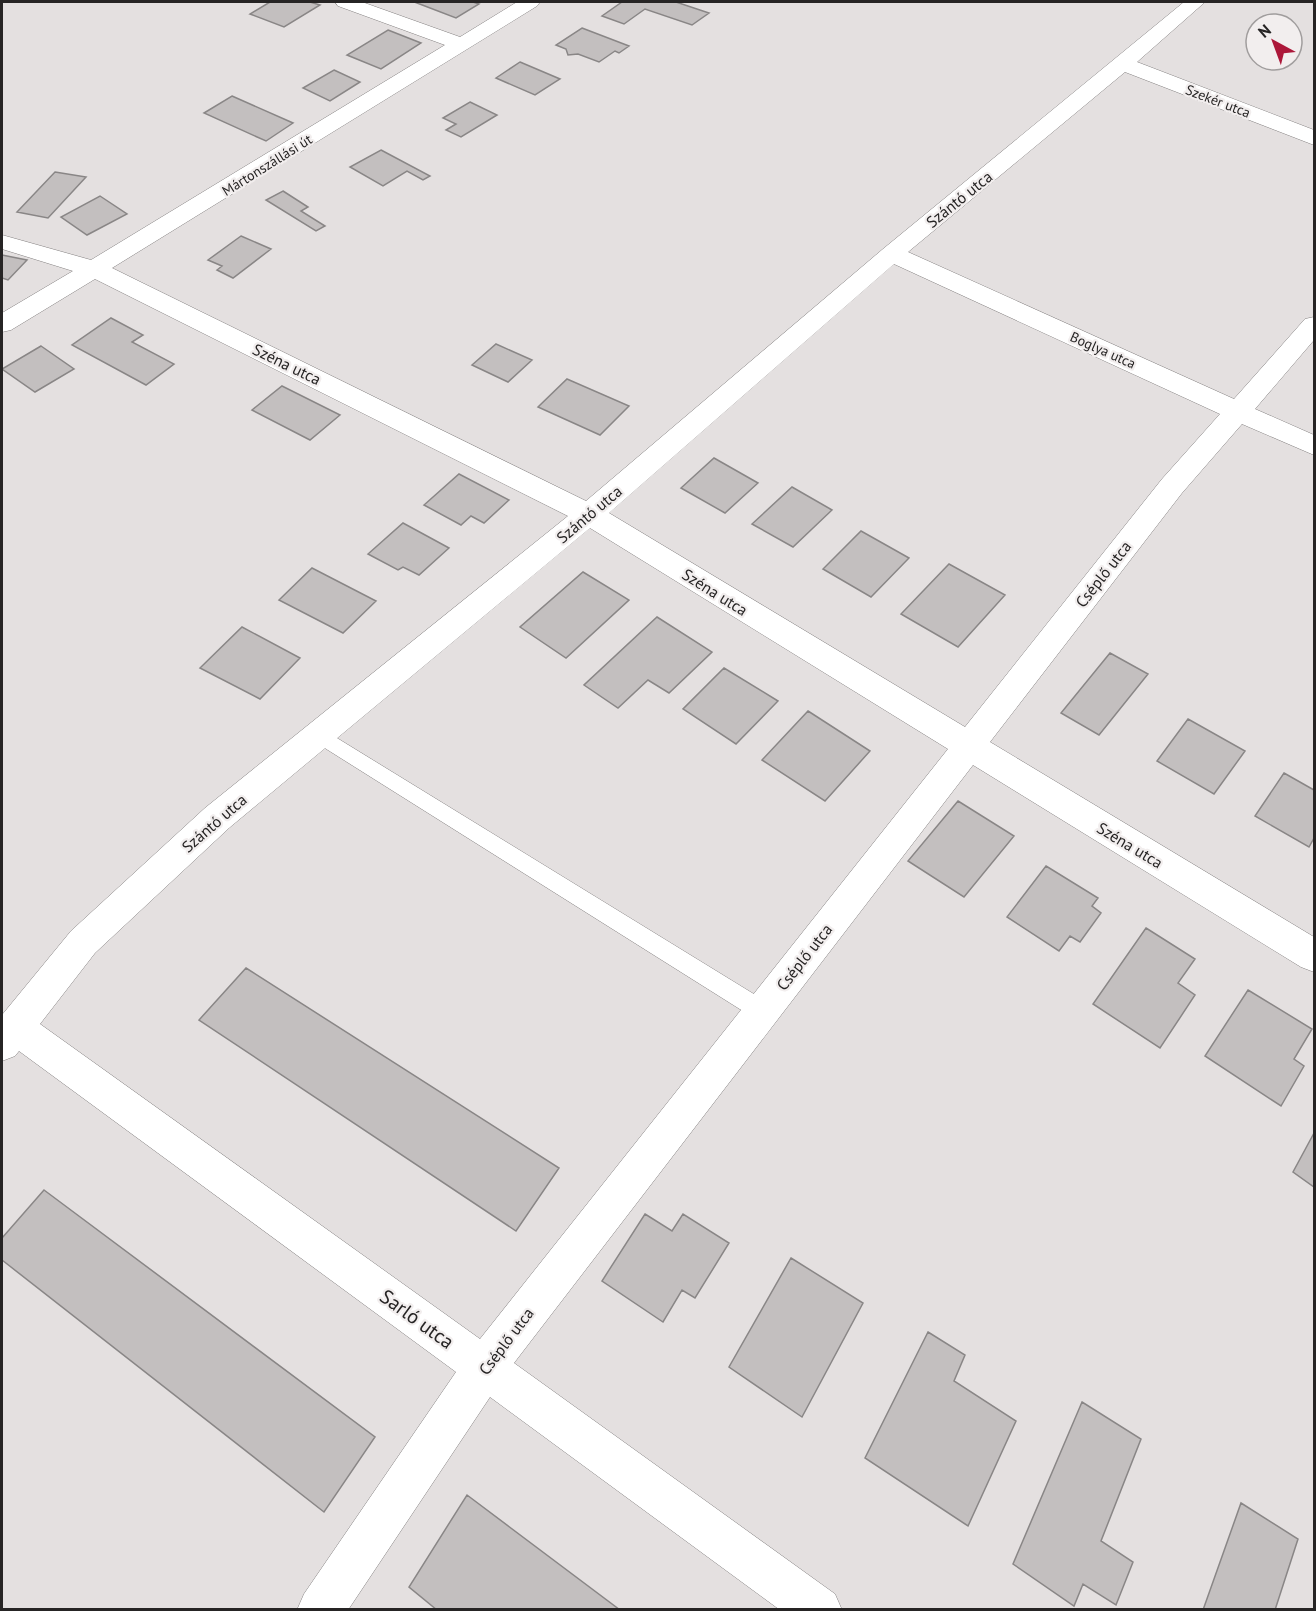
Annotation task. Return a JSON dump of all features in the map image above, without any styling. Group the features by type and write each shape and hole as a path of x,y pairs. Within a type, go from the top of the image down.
{"street":[{"path":"345,2 461,44"},
{"name":"Mártonszállási út","path":"2,324 530,2"},
{"name":"Szántó utca","path":"8,1036 83,942 217,818 589,514 891,254 1195,2"},
{"name":"Szekér utca","path":"1122,64 1314,138"},
{"name":"Széna utca","path":"2,242 94,269 589,514 1314,956"},
{"name":"Boglya utca","path":"891,254 1314,446"},
{"name":"Cséplő utca","path":"320,1610 484,1368 1172,486 1314,326"},
{"name":"Sarló utca","path":"8,1036 484,1368 819,1610"}],"lane":[{"path":"319,735 762,1011"}],"building":[{"path":"270,2 310,2 320,5 284,27 250,14"},
{"path":"622,2 676,2 709,13 692,25 645,9 624,24 602,16"},
{"path":"417,3 479,4 456,18"},
{"path":"582,28 629,46 619,53 615,51 599,62 578,54 568,55 566,49 556,45"},
{"path":"388,30 421,43 381,69 347,55"},
{"path":"520,62 560,79 535,95 496,78"},
{"path":"334,70 360,82 330,101 303,88"},
{"path":"232,96 293,123 266,141 204,113"},
{"path":"470,102 497,115 461,137 446,130 456,124 443,118"},
{"path":"381,150 430,176 423,180 407,171 383,186 350,167"},
{"path":"55,172 86,177 48,218 17,212"},
{"path":"283,191 308,207 301,211 325,226 316,231 266,200"},
{"path":"100,196 127,214 87,235 61,217"},
{"path":"241,236 271,249 233,278 217,270 222,266 208,260"},
{"path":"2,255 27,260 8,280 2,278"},
{"path":"111,318 143,335 132,342 174,364 146,385 72,345"},
{"path":"496,344 532,360 508,382 472,365"},
{"path":"41,346 74,369 35,392 2,369"},
{"path":"567,379 629,406 600,435 538,407"},
{"path":"282,386 340,415 310,440 252,410"},
{"path":"714,458 758,483 725,513 681,488"},
{"path":"459,474 509,500 484,523 471,516 461,525 424,505"},
{"path":"792,487 832,510 793,547 752,524"},
{"path":"403,523 449,548 419,575 403,567 398,570 368,554"},
{"path":"861,531 909,558 871,597 823,569"},
{"path":"949,564 1005,595 958,647 901,614"},
{"path":"312,568 376,601 343,633 279,600"},
{"path":"583,572 629,600 566,658 520,627"},
{"path":"657,617 712,652 669,693 648,680 618,708 584,685"},
{"path":"242,627 300,658 260,699 200,668"},
{"path":"1110,653 1148,674 1099,735 1061,713"},
{"path":"724,668 778,701 736,744 683,709"},
{"path":"808,711 870,751 825,801 762,760"},
{"path":"1188,719 1245,751 1214,794 1157,761"},
{"path":"1284,773 1314,790 1314,838 1309,847 1255,816"},
{"path":"958,801 1014,836 964,897 908,861"},
{"path":"1046,866 1098,898 1092,906 1101,913 1080,942 1070,936 1059,951 1007,917"},
{"path":"1146,928 1195,959 1178,983 1195,995 1160,1048 1093,1004"},
{"path":"246,968 559,1168 516,1231 199,1020"},
{"path":"1248,990 1312,1029 1294,1059 1304,1066 1281,1106 1205,1056"},
{"path":"1314,1133 1314,1187 1293,1172"},
{"path":"44,1190 375,1437 324,1512 2,1260 2,1238"},
{"path":"645,1214 672,1231 683,1214 729,1243 695,1298 682,1290 663,1322 602,1281"},
{"path":"791,1258 863,1303 802,1417 729,1367"},
{"path":"928,1332 965,1355 954,1381 1016,1421 968,1526 865,1458"},
{"path":"1082,1402 1141,1439 1101,1541 1133,1562 1116,1605 1083,1584 1074,1606 1013,1564"},
{"path":"467,1495 620,1610 437,1610 409,1587"},
{"path":"1241,1503 1298,1539 1275,1610 1203,1610"}]}
